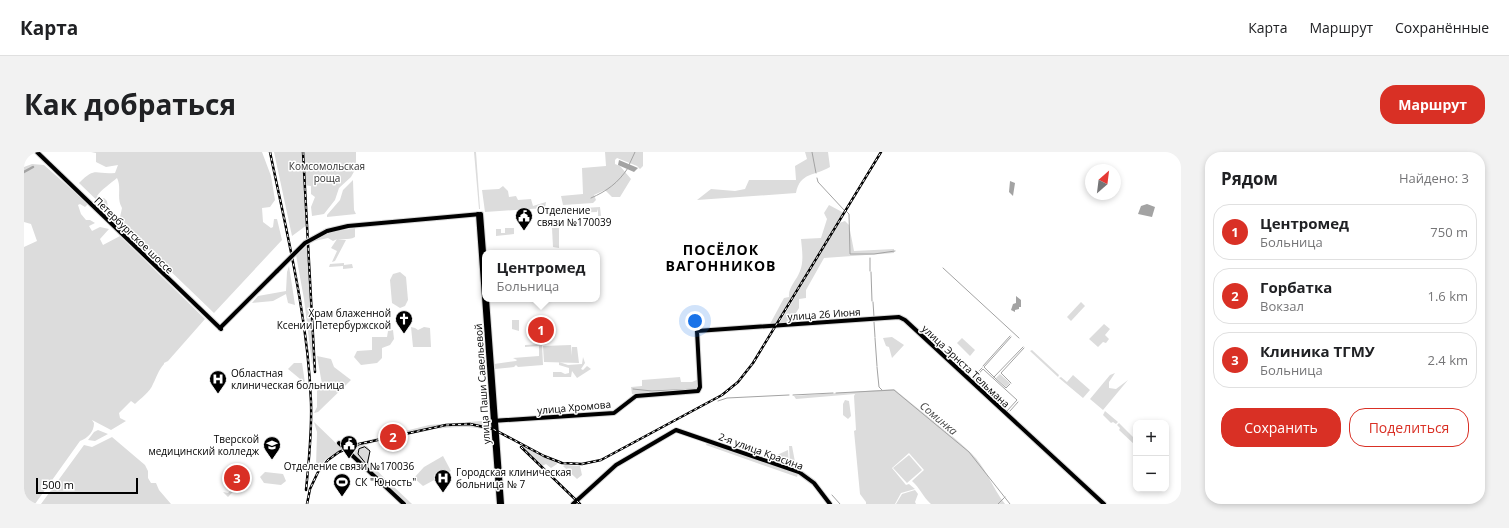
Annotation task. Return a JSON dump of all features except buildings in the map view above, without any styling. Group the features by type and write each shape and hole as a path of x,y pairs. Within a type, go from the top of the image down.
{"main road":[{"name":"Петербургское шоссе","path":"37,152 220,328 305,243 327,231 345,226 480,214"},
{"path":"480,214 484,250"},
{"name":"улица Паши Савельевой","path":"480,214 482,250"},
{"name":"улица Паши Савельевой","path":"486,302 500,502"},
{"name":"улица Паши Савельевой","path":"487,302 489,347"},
{"name":"улица Эрнста Тельмана","path":"873,319 897,317 904,319 1104,504"},
{"name":"улица 26 Июня","path":"699,390 697,331 873,319"},
{"name":"улица Хромова","path":"494,421 614,413 636,396 699,390"},
{"name":"2-я улица Красина","path":"573,504 616,465 676,430 801,473 814,483 830,504"},
{"path":"339,442 403,504"}],"green space":[{"path":"91,152 262,152 271,176 275,200 270,207 262,208 263,222 271,228 273,227 274,219 277,219 282,240 214,313 115,218 120,217 122,208 119,200 119,186 117,178 97,196 102,199 104,198 107,201 108,208 111,209 109,212 79,183 89,175 96,172 115,173 118,165 106,167 96,162 96,153"},
{"name":"Комсомольская роща","path":"274,152 356,152 356,168 351,177 339,188 335,200 324,214 312,216 311,207 315,197 311,194 311,186 304,185 307,225 292,236"},
{"path":"474,152 476,152 480,209 479,209"},
{"path":"605,152 643,152 643,166 640,169 637,166 617,158 615,160 615,164 620,166 631,179 620,197 612,197 605,190 594,195 596,200 593,203 563,205 561,196 583,194 582,168 606,166"},
{"path":"805,152 828,152 830,167 801,181 796,193 697,200 711,189 735,191 745,189 749,180 796,180 795,166 807,159"},
{"path":"32,164 44,165 88,204 85,207 80,204 78,205 81,214 86,220 90,220 95,223 89,226 92,231 100,227 109,229 100,239 103,245 120,236 205,319 168,361 164,363 148,392 135,404 131,401 119,413 120,418 126,421 111,430 92,420 94,426 92,432 80,441 35,504 24,504 24,247 37,241 31,224 24,222 24,167"},
{"path":"353,180 354,210 356,214 327,217 327,215 340,200 343,190"},
{"path":"503,186 508,191 509,197 516,196 518,200 531,199 533,206 546,202 545,208 485,212 482,190 499,189"},
{"path":"829,205 844,213 776,324 770,324 784,298 789,297 791,287 799,274 802,259 801,239 821,238 827,219 824,213"},
{"path":"600,207 601,216 598,216 598,209 597,212 566,213 567,209"},
{"path":"845,221 849,225 854,251 894,249 894,253 824,258 806,290 806,298 799,299 799,308 789,324 779,324 839,223"},
{"path":"355,228 355,237 352,238 333,241 328,238 314,241 327,233"},
{"path":"505,228 514,228 514,234 496,236 496,229 501,229 501,233 505,233"},
{"path":"552,228 559,228 559,248 553,247"},
{"path":"337,239 346,240 335,261 332,262 337,251 331,248"},
{"path":"308,245 312,364 304,299 296,255"},
{"path":"344,263 344,265 352,264 353,268 343,269 343,266 329,267 330,264"},
{"path":"289,266 295,305 288,303 286,294 273,301 252,303 258,296 286,291 287,272"},
{"path":"400,272 406,277 408,300 405,306 400,308 392,303 390,280 393,274"},
{"path":"1081,302 1085,306 1071,321 1067,317"},
{"path":"512,320 519,320 519,331 512,329"},
{"path":"1104,324 1110,329 1105,335 1109,339 1106,343 1103,342 1098,347 1089,339"},
{"path":"411,327 418,330 424,327 430,328 431,347 413,347"},
{"path":"393,330 394,339 390,345 382,348 382,358 377,363 361,365 354,357 357,351 372,350 372,337 387,337 388,331"},
{"path":"892,337 904,345 892,358 889,347 886,346 883,338"},
{"path":"962,338 975,350 970,356 957,343"},
{"path":"542,344 543,365 518,367 516,365 514,367 495,369 494,364 517,360 513,358 539,356 539,346 525,347 525,345"},
{"path":"571,345 572,356 572,347 577,347 579,363 544,362 543,346"},
{"path":"1032,350 1059,375 1058,377 1030,351"},
{"path":"317,356 331,359 334,367 351,380 318,412 314,413 317,407 317,387 322,384"},
{"path":"583,357 585,363 581,369 583,370 587,366 591,369 577,378 572,371 571,377 553,377 553,372 561,372 565,374 569,373 569,368 559,365 559,362 568,365 582,364"},
{"path":"294,363 302,363 305,383 288,369"},
{"path":"1115,373 1109,382 1109,388 1116,389 1128,380 1103,410 1090,399 1110,375"},
{"path":"1000,374 1010,383 1006,387 996,378"},
{"path":"1073,375 1090,390 1083,398 1059,378 1061,377 1067,382"},
{"path":"680,377 681,382 692,382 699,379 698,389 632,394 631,387 642,386 642,380"},
{"path":"894,389 943,428 971,453 985,471 1005,504 931,504 912,481 924,470 909,453 892,468 906,485 909,484 915,489 901,493 895,504 866,504 860,494 854,431 856,430 855,394 796,399 794,396"},
{"path":"845,400 849,401 851,416 848,419 843,415 843,404"},
{"path":"1105,411 1118,422 1116,424 1113,422 1111,423 1103,415"},
{"path":"481,421 491,422 491,428 469,423 435,426 346,448 345,446 429,425"},
{"path":"314,422 342,449 326,459 318,469 316,467 317,432"},
{"path":"1119,423 1133,437 1133,443 1119,430 1120,428 1117,425"},
{"path":"454,425 475,425 492,430 493,435 483,429 467,427 434,429"},
{"path":"434,429 376,442 401,435"},
{"path":"98,430 108,434 95,441 88,440 94,432"},
{"path":"112,437 145,465 148,471 148,478 151,483 156,483 159,490 171,504 41,504 84,445 92,447"},
{"path":"376,442 351,451 347,448"},
{"path":"707,443 798,474 797,477 706,445"},
{"path":"520,444 557,464 551,468 546,464 542,466"},
{"path":"363,446 367,446 370,450 369,462 391,485 388,488 354,454 355,451"},
{"path":"789,446 792,446 795,462 790,465"},
{"path":"788,450 789,465 775,460 777,455"},
{"path":"909,455 922,470 907,483 893,468"},
{"path":"443,456 451,471 423,486 414,478 424,467"},
{"path":"563,466 580,466 582,475 577,479"},
{"path":"265,472 283,474 286,481 281,485 264,483 260,477"},
{"path":"244,477 246,478 228,497 223,492 228,493"},
{"path":"393,486 412,504 405,504 390,489"},
{"path":"915,490 918,494 915,502 916,504 896,504 902,494"}],"shaded area":[{"path":"619,160 638,168 634,172 618,165"},
{"path":"1010,181 1015,183 1013,196 1009,192"},
{"path":"1147,204 1155,207 1152,217 1138,214 1141,206"},
{"path":"1016,296 1021,300 1021,307 1015,310 1015,312 1011,310 1013,304 1016,303"}],"waterway":[{"path":"629,165 635,152"},
{"path":"812,152 816,173"},
{"path":"24,172 33,167"},
{"path":"591,198 612,186 628,168"},
{"path":"817,178 818,182 844,210"},
{"path":"846,211 849,214 850,254 874,254 895,251"},
{"path":"870,258 870,271"},
{"path":"943,268 1019,338"},
{"path":"871,272 872,301"},
{"path":"873,302 874,317"},
{"path":"874,322 875,337"},
{"path":"983,366 1010,336"},
{"path":"995,378 984,367 1011,337"},
{"path":"875,338 877,366"},
{"path":"994,377 1023,347"},
{"path":"1011,383 1001,373 1024,348"},
{"path":"697,363 697,369"},
{"path":"877,367 879,387 882,390"},
{"path":"971,379 982,368"},
{"path":"972,381 983,369 1017,400 1007,411"},
{"path":"995,378 1006,388 1010,384"},
{"path":"633,389 652,391 696,389"},
{"name":"Соминка","path":"836,393 894,390 969,452 1010,504"},
{"name":"Соминка","path":"793,395 833,393"},
{"name":"Соминка","path":"718,401 727,398 789,395"},
{"path":"1010,411 1018,402"},
{"path":"832,495 840,504"},
{"path":"998,504 1005,497"}],"tram line":[{"path":"365,447 370,451 367,465 358,454 359,449 365,447"}],"railway":[{"path":"270,152 296,276 306,339 311,402 311,424 306,490"},
{"path":"303,152 315,372"},
{"path":"307,504 310,489 318,472 328,460 339,452 359,444 446,425 470,424 493,429 544,456 562,463 582,464 601,460 722,395 738,382 753,363 881,152"},
{"path":"521,447 580,504"}],"place":[{"name":"Отделение связи №170039","path":"524,231"},
{"name":"Центромед","path":"541,330"},
{"name":"Храм блаженной Ксении Петербуржской","path":"404,334"},
{"name":"Областная клиническая больница","path":"218,394"},
{"name":"Горбатка","path":"393,437"},
{"name":"Отделение связи №170036","path":"349,459"},
{"name":"Тверской медицинский колледж","path":"272,460"},
{"name":"Клиника ТГМУ","path":"237,478"},
{"name":"Городская клиническая больница № 7","path":"443,493"},
{"name":"СК \"Юность\"","path":"342,497"}],"district":[{"name":"ПОСЁЛОК ВАГОННИКОВ","path":"721,258"}]}
